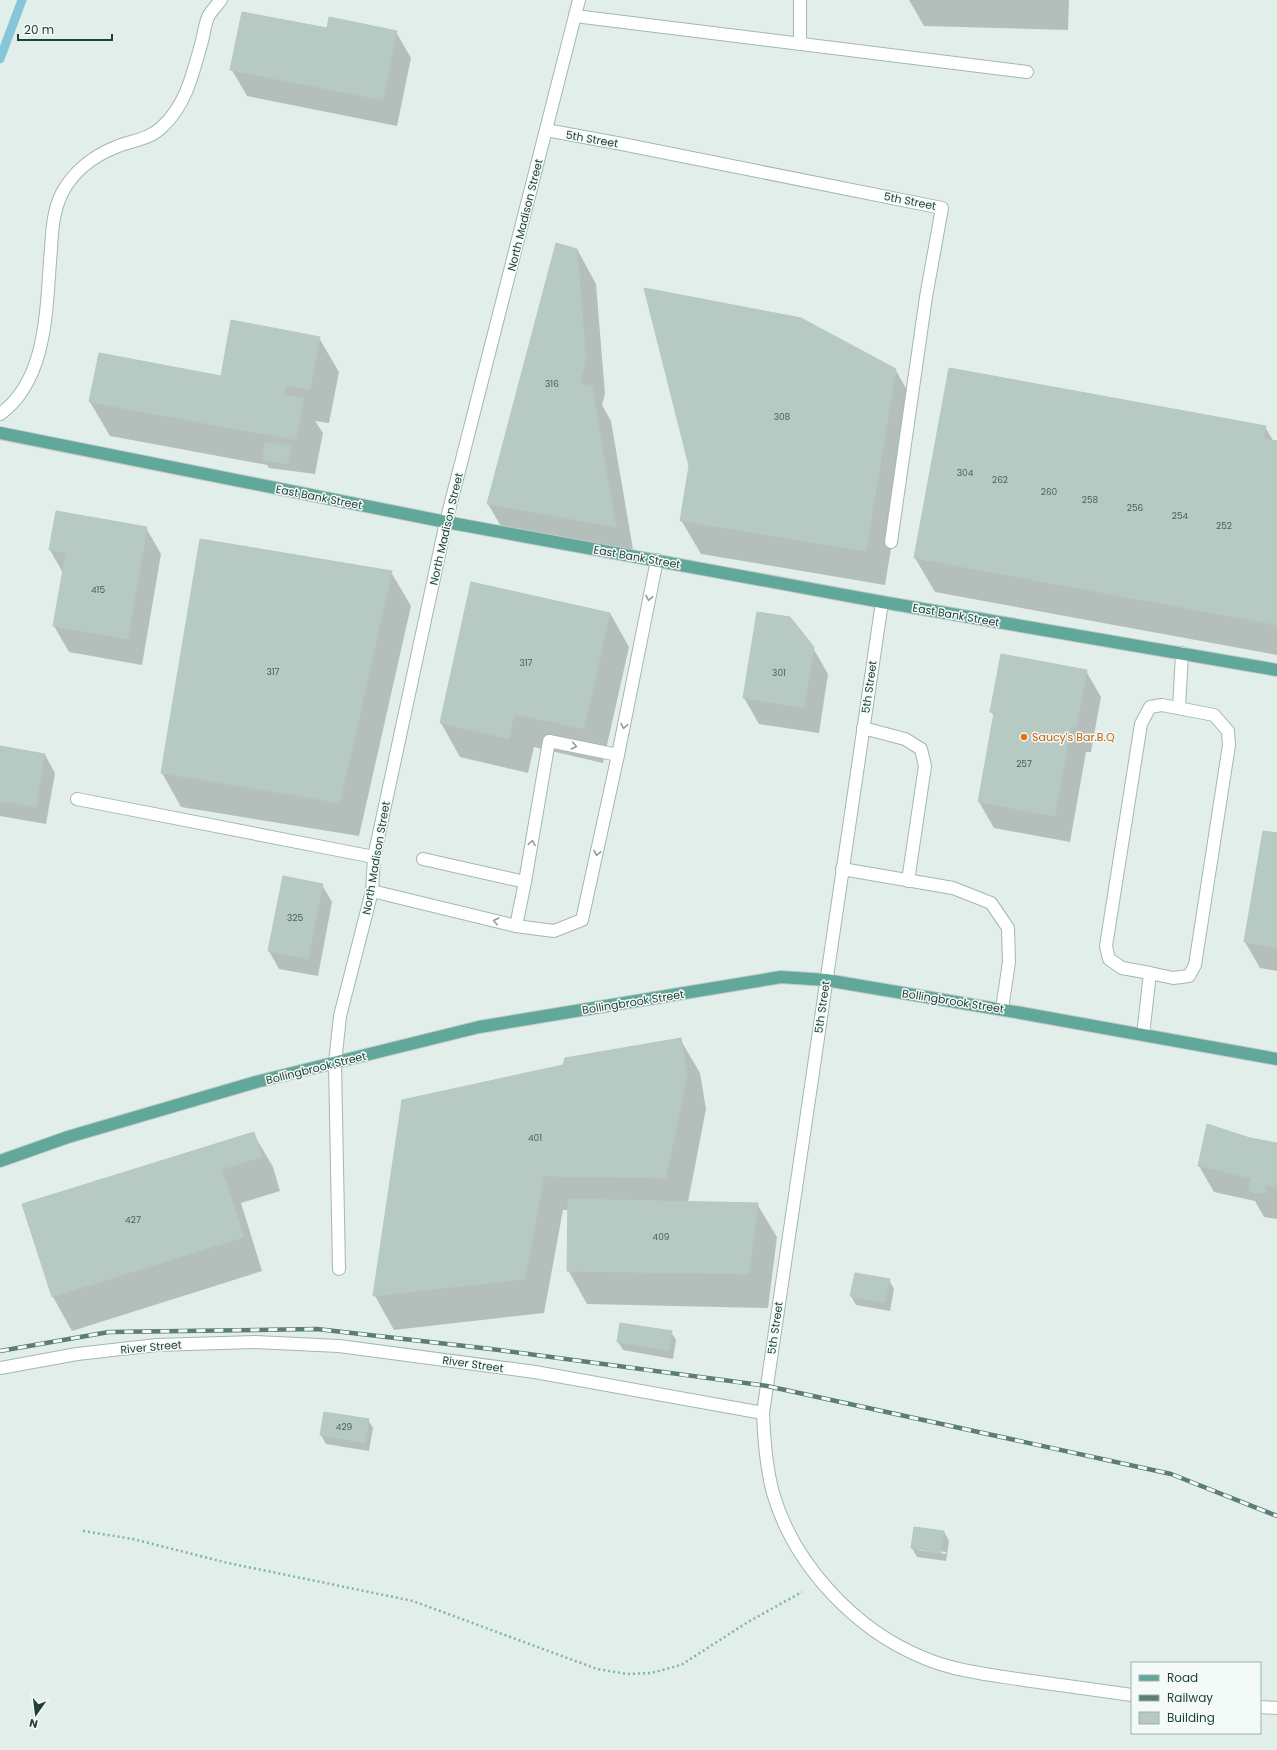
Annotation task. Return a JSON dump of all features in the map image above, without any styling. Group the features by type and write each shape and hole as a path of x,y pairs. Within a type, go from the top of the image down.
{"main road":[{"name":"East Bank Street","path":"0,433 446,522 882,602 1277,670"},
{"name":"Bollingbrook Street","path":"0,1161 68,1137 256,1082 479,1027 781,977 826,980 1002,1009 1277,1059"}],"street":[{"path":"0,414 5,411 25,386 38,358 44,334 53,218 62,193 77,172 93,158 116,146 140,141 162,128 178,109 187,92 208,17 221,0"},
{"name":"North Madison Street","path":"339,1269 335,1063 340,1016 372,892 374,857 446,522 579,0"},
{"path":"800,0 800,44"},
{"path":"575,16 1027,72"},
{"name":"5th Street","path":"546,130 942,208 926,297 891,542"},
{"path":"372,892 516,926 554,931 582,920 618,756 657,560"},
{"name":"5th Street","path":"763,1413 882,602"},
{"path":"1179,708 1182,653"},
{"path":"1162,705 1214,716 1228,731 1228,745 1195,965 1189,976 1173,978 1150,973 1122,968 1109,959 1106,946 1141,724 1150,706 1162,705"},
{"path":"863,728 905,739 921,749 925,766 908,881"},
{"path":"516,926 549,741 618,756"},
{"path":"78,799 374,857"},
{"path":"423,859 525,882"},
{"path":"842,869 952,888 991,903 1008,928 1009,962 1002,1009"},
{"path":"1143,1035 1150,973"},
{"name":"River Street","path":"0,1368 77,1354 157,1345 255,1342 339,1346 535,1372 763,1413"},
{"path":"763,1413 764,1451 773,1494 789,1535 822,1581 849,1610 887,1640 925,1658 980,1674 1131,1695"},
{"path":"1261,1707 1277,1708"}],"path":[{"path":"83,1531 133,1539 228,1563 413,1600 597,1669 627,1674 651,1673 680,1664 748,1622 822,1581"}],"building":[{"path":"242,12 327,28 329,17 397,31 383,100 230,70"},
{"path":"556,243 577,249 586,359 580,383 592,386 616,527 487,504"},
{"path":"644,288 801,318 896,369 866,551 680,521 689,466"},
{"path":"231,320 320,337 310,390 286,385 284,395 304,398 296,440 89,402 99,353 221,376"},
{"path":"949,368 1266,426 1263,439 1277,441 1277,625 914,558"},
{"path":"265,442 291,446 288,464 263,460"},
{"path":"56,511 147,527 128,639 53,626 66,553 49,550"},
{"path":"200,539 392,571 340,803 161,773"},
{"path":"471,582 610,613 584,729 514,714 509,739 440,723"},
{"path":"757,612 790,617 814,647 804,708 743,698"},
{"path":"1001,654 1087,670 1076,727 1071,726 1055,816 978,802 994,713 990,712"},
{"path":"0,746 45,754 36,807 0,801"},
{"path":"1263,831 1277,833 1277,948 1244,942"},
{"path":"283,876 323,884 308,959 268,951"},
{"path":"681,1038 687,1074 666,1178 544,1176 525,1279 373,1296 402,1100 563,1065 565,1058"},
{"path":"1207,1124 1250,1138 1277,1143 1277,1187 1265,1185 1265,1194 1248,1191 1251,1178 1198,1166"},
{"path":"254,1132 262,1157 222,1169 244,1237 52,1297 22,1204"},
{"path":"568,1199 758,1203 749,1274 567,1271"},
{"path":"855,1273 890,1279 885,1303 850,1296"},
{"path":"620,1323 672,1331 669,1351 617,1342"},
{"path":"324,1412 369,1419 365,1443 320,1435"},
{"path":"914,1527 944,1531 941,1553 911,1548"}],"waterway":[{"path":"0,59 22,0"}],"railway":[{"path":"0,1351 109,1332 317,1329 491,1349 767,1386 1171,1474 1277,1516"}],"place":[{"name":"Saucy's Bar.B.Q","path":"1024,737"}]}
